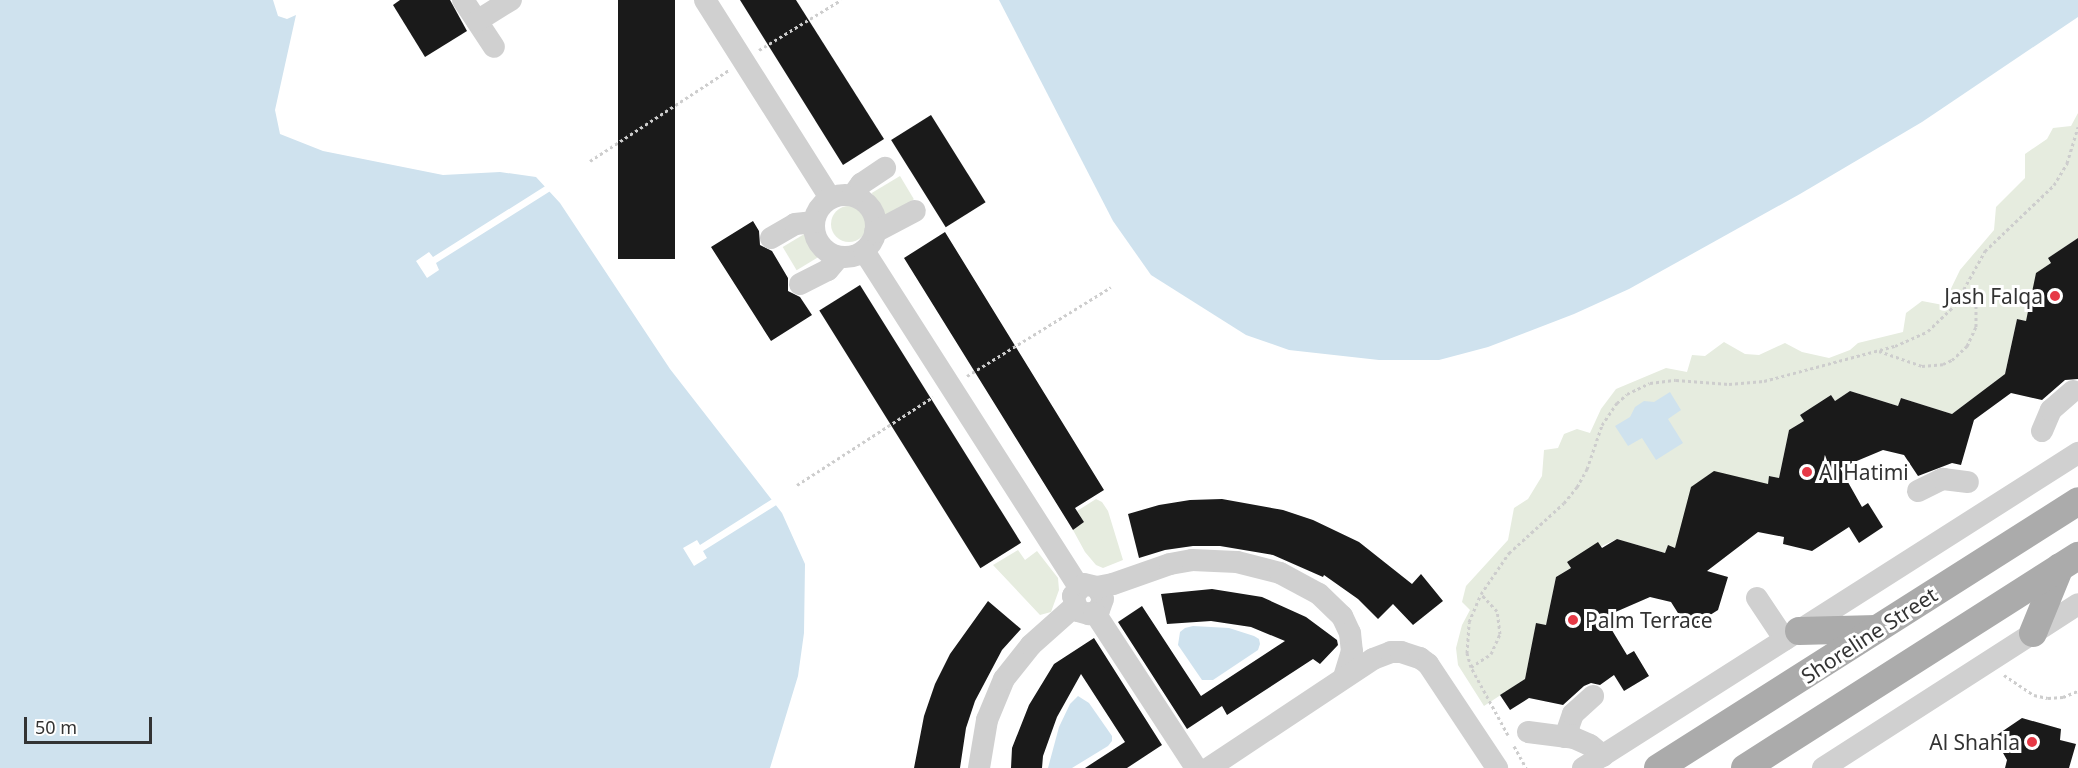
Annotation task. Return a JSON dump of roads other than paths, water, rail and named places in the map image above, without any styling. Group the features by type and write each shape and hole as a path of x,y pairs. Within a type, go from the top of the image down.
{"main road":[{"name":"Shoreline Street","path":"1658,768 2078,501"},
{"path":"2033,633 2069,562"},
{"path":"1745,768 2069,562"},
{"path":"1792,635 1877,629"}],"street":[{"path":"463,0 494,47"},
{"path":"477,21 511,0"},
{"path":"705,0 830,198"},
{"path":"853,195 861,184 885,168"},
{"path":"915,211 870,242 855,256 839,257 818,244 814,222 822,205 830,198 853,195 871,208 876,219 870,242 950,386 1196,768"},
{"path":"771,238 795,225 814,222"},
{"path":"800,284 828,270 839,257"},
{"path":"2042,431 2050,410 2073,391"},
{"path":"1583,768 2078,453"},
{"path":"1918,490 1943,479 1968,482"},
{"path":"979,768 987,720 1005,679 1031,645 1086,598 1149,570 1192,560 1237,562 1280,573 1319,594 1342,615 1352,642 1350,661 1344,678"},
{"path":"1757,598 1792,635"},
{"path":"1823,768 2078,604"},
{"path":"1209,768 1373,659 1391,652 1411,654 1420,658 1434,672 1497,768"},
{"path":"1565,737 1573,714 1593,696"},
{"path":"1528,732 1582,741 1603,756"}],"water":[{"path":"0,0 273,0 278,16 287,19 296,15 275,110 280,134 323,151 443,175 500,172 536,177 560,203 670,369 782,513 805,564 804,633 798,676 770,768 0,768"},
{"path":"999,0 2078,0 2078,17 1922,122 1800,194 1629,289 1574,314 1488,347 1439,360 1379,360 1289,350 1246,335 1151,275 1113,221"},
{"path":"1670,392 1681,410 1668,419 1683,443 1656,460 1642,438 1628,446 1615,426 1630,417 1635,407 1644,401 1654,402"},
{"path":"1193,626 1229,628 1254,636 1259,639 1260,644 1258,650 1213,680 1202,680 1178,645 1180,632"},
{"path":"1078,696 1089,703 1112,736 1112,741 1108,746 1072,768 1048,768 1059,727 1070,704"}],"place":[{"name":"Jash Falqa","path":"2055,296"},
{"name":"Al Hatimi","path":"1807,472"},
{"name":"Palm Terrace","path":"1573,620"},
{"name":"Al Shahla","path":"2032,742"}]}
